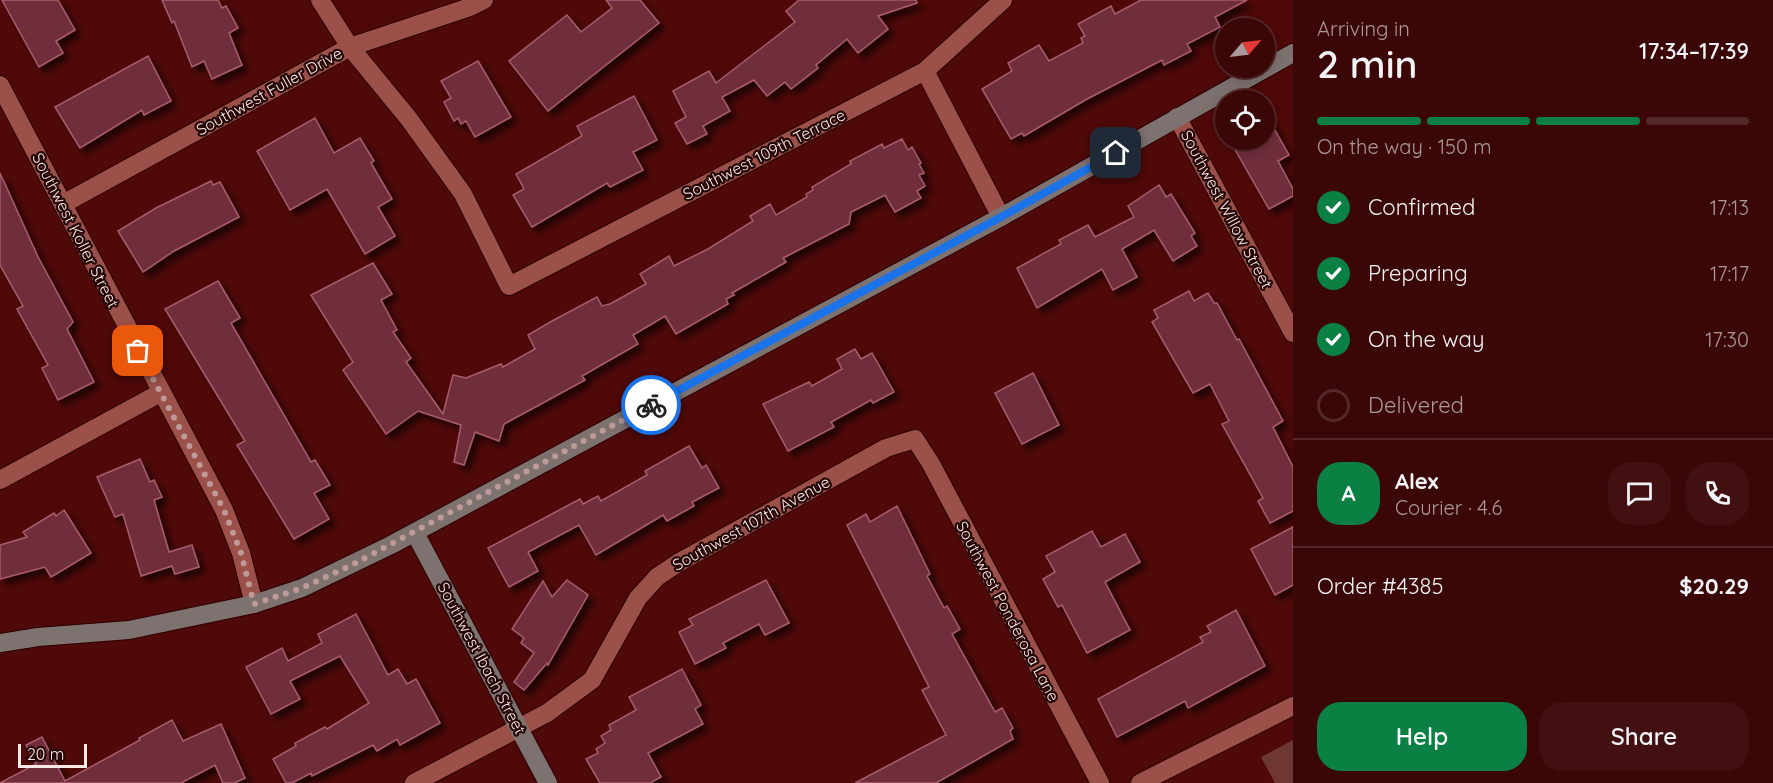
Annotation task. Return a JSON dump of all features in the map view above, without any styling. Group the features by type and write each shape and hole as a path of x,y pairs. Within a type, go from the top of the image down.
{"street":[{"path":"320,0 350,47"},
{"name":"Southwest Fuller Drive","path":"63,204 350,47 470,7 484,0"},
{"name":"Southwest 109th Terrace","path":"350,47 409,118 463,194 509,286 926,71 1003,0"},
{"path":"0,643 38,637 129,630 254,604 302,588 415,532 1001,217 1293,53"},
{"path":"926,71 1001,217"},
{"name":"Southwest Koller Street","path":"0,85 160,393 224,510 241,553 254,604"},
{"name":"Southwest Willow Street","path":"1177,117 1293,333"},
{"path":"0,480 160,393"},
{"name":"Southwest 107th Avenue","path":"414,783 547,713 592,680 638,598 657,577 885,448 915,440"},
{"name":"Southwest Ponderosa Lane","path":"915,440 937,475 1100,783"},
{"name":"Southwest Ibach Street","path":"415,532 548,783"},
{"path":"1140,783 1293,706"}],"shaded area":[{"path":"1293,740 1293,783 1275,783 1261,757"}],"building":[{"path":"2,0 58,0 75,30 56,41 63,53 39,67"},
{"path":"162,0 218,0 222,8 226,6 238,28 229,33 242,65 212,79 204,61 192,67 174,21 172,23"},
{"path":"606,0 640,0 659,23 548,111 509,61 567,15 581,32 612,8"},
{"path":"799,0 916,0 917,3 878,16 888,29 858,53 847,39 816,65 818,68 791,89 785,82 767,96 754,80 722,97 730,111 703,126 707,134 687,144 675,123 686,117 673,91 709,71 716,83 795,22 786,11"},
{"path":"1141,0 1247,0 1215,17 1215,30 1187,44 1191,51 1164,65 1162,60 1087,99 1024,136 1022,133 1011,139 982,89 1012,71 1008,63 1039,45 1049,61 1083,43 1081,38 1085,36 1078,24 1111,6 1115,14"},
{"path":"148,56 171,101 144,115 142,110 80,148 55,107"},
{"path":"478,61 511,117 475,137 466,121 461,124 458,118 454,121 444,102 451,98 441,81"},
{"path":"634,96 657,140 633,152 643,170 610,187 607,183 532,227 513,195 524,189 516,174 582,136 577,126"},
{"path":"315,118 334,153 360,138 374,161 371,163 392,199 378,207 395,236 365,254 327,189 290,210 257,151"},
{"path":"1275,130 1289,155 1278,161 1293,189 1293,196 1269,209 1235,150 1275,150"},
{"path":"902,139 908,150 912,147 921,163 919,164 924,173 919,175 925,186 917,191 921,198 895,212 885,195 851,212 849,224 783,258 786,262 732,293 734,295 726,299 728,304 676,334 665,316 633,335 638,344 582,376 585,380 504,424 499,441 475,432 464,465 454,462 461,425 418,411 386,434 343,370 353,362 311,295 373,263 392,294 381,300 397,330 393,332 411,358 406,362 443,414 453,375 466,378 501,364 503,367 535,349 528,335 552,321 597,297 602,306 610,304 646,284 640,274 669,256 674,266 708,249 753,221 750,216 770,204 776,215 807,197 806,194 813,190 812,187 851,164 850,161 882,144 884,148"},
{"path":"0,173 38,257 73,322 67,329 94,382 58,400 42,368 48,365 17,309 23,306 0,265"},
{"path":"211,181 213,185 220,182 239,217 174,251 143,272 118,231 156,208"},
{"path":"1159,185 1166,197 1171,194 1195,233 1191,236 1197,246 1173,261 1154,230 1122,249 1137,277 1113,290 1102,269 1037,308 1017,268 1061,244 1059,240 1088,225 1095,237 1134,217 1128,206"},
{"path":"218,281 240,318 231,323 311,462 315,460 330,485 314,493 329,519 294,539 237,445 245,441 165,309"},
{"path":"1189,291 1194,301 1208,293 1214,303 1217,303 1283,421 1273,427 1293,467 1293,511 1270,523 1258,501 1263,498 1222,424 1229,421 1210,384 1193,393 1152,322 1158,318 1154,310"},
{"path":"855,349 861,359 872,353 894,392 873,403 871,400 831,422 834,427 788,451 763,404 809,382 812,386 842,369 837,359"},
{"path":"1033,373 1059,425 1022,444 995,393"},
{"path":"689,446 702,468 706,465 719,488 692,502 694,506 667,521 663,515 596,555 579,525 528,552 538,571 509,587 488,548 580,499 583,504 598,496 601,501 647,475 645,471"},
{"path":"140,459 150,482 154,480 162,497 154,500 169,552 192,545 199,567 175,574 172,566 141,576 123,514 115,517 97,477"},
{"path":"897,506 930,574 927,576 944,608 947,606 960,629 952,634 995,712 1002,708 1013,728 1010,731 1013,739 936,783 855,783 946,735 922,690 929,687 847,525 866,514 870,522"},
{"path":"64,510 91,553 51,577 45,567 0,579 0,545 27,537 23,532 54,513 56,516"},
{"path":"1293,527 1293,585 1275,595 1251,549"},
{"path":"1092,531 1101,547 1125,534 1140,562 1105,582 1130,630 1087,653 1062,605 1058,607 1043,579 1055,572 1046,556"},
{"path":"567,580 588,595 548,665 547,663 524,690 514,682 534,653 521,643 524,638 512,629 543,581 552,597"},
{"path":"766,580 789,623 765,635 759,624 723,643 726,648 695,664 679,632 693,625 689,619"},
{"path":"1236,610 1265,666 1188,708 1185,701 1117,737 1098,699 1203,642 1200,637 1211,632 1207,626"},
{"path":"356,614 388,675 398,669 407,684 416,679 440,723 400,745 397,739 377,751 373,745 312,776 311,773 292,783 286,783 273,759 296,746 295,743 325,727 327,729 369,703 340,656 290,681 300,699 271,714 246,667 282,648 288,661 322,643 318,634"},
{"path":"682,669 701,705 695,709 703,724 648,753 661,777 650,783 600,783 586,759 598,753 596,749 605,743 601,736 611,730 609,725 636,710 629,697"},
{"path":"172,720 183,741 221,724 245,778 234,783 223,783 215,765 181,783 0,783 36,764 26,745 42,737 65,781"}],"way so far":[{"path":"138,351 224,510 241,553 254,604 302,588 350,566 651,405"}],"route":[{"path":"651,405 1116,153"}]}
